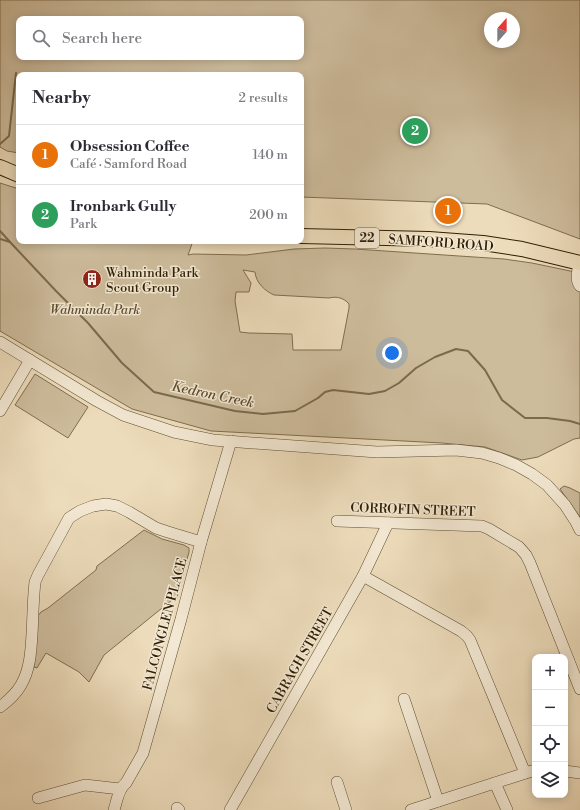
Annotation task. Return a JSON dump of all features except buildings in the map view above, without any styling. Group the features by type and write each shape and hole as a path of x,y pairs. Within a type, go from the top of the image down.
{"main road":[{"path":"0,167 16,174"},
{"name":"SAMFORD ROAD","path":"304,236 429,239 483,243 522,249 580,263"}],"street":[{"path":"580,263 578,271 578,283 580,286"},
{"path":"0,342 97,401 123,415 174,432 213,440 377,452 456,450 482,453 499,458 516,465 547,485 564,505 580,530"},
{"path":"0,411 30,360"},
{"name":"FALCONGLEN PLACE","path":"114,810 120,789 126,783 143,753 201,542 231,441"},
{"path":"0,707 9,700 22,685 30,660 35,582 69,518 80,511 93,506 106,504 117,506 156,528 201,542"},
{"name":"CORROFIN STREET","path":"336,521 482,526 490,529 519,547 526,554 530,563 580,689"},
{"name":"CABRAGH STREET","path":"230,810 363,576 388,523"},
{"path":"363,576 461,631 467,636 530,771 411,810"},
{"path":"404,699 438,801"},
{"path":"568,771 580,773"},
{"path":"337,782 346,810"},
{"path":"496,782 507,810"},
{"path":"38,798 85,785 120,789"}],"green space":[{"path":"0,0 580,0 580,239 487,204 304,197 304,72 16,72 16,152 7,151 0,147"},
{"name":"Wahminda Park","path":"0,183 16,188 16,244 192,244 188,255 246,255 294,249 355,249 504,259 580,273 580,438 574,439 538,457 522,460 485,447 442,443 211,431 132,409 0,331","holes":["243,270 255,272 257,280 262,286 274,295 329,298 338,297 347,302 349,304 349,308 341,350 293,350 292,334 240,332 235,301 236,292 249,292 251,283"]},
{"path":"35,374 88,407 68,438 15,405"},
{"path":"564,486 580,493 580,517 560,489"},
{"path":"144,530 162,539 184,545 189,548 176,601 172,600 104,655 89,682 79,672 46,653 37,668 34,667 37,617 41,612 96,570 97,566"}],"waterway":[{"path":"0,144 9,136 16,73"},
{"name":"Kedron Creek","path":"0,231 10,242"},
{"name":"Kedron Creek","path":"0,239 10,242 88,323 122,363 154,392 235,411 263,414 295,411 318,398 325,392 333,390 369,394 385,391 399,383 416,368 435,357 456,349 468,351 485,370 502,400 525,418 547,418 580,424"}],"place":[{"name":"Ironbark Gully","path":"415,131"},
{"name":"Obsession Coffee","path":"448,211"},
{"name":"Wahminda Park Scout Group","path":"92,279"}]}
